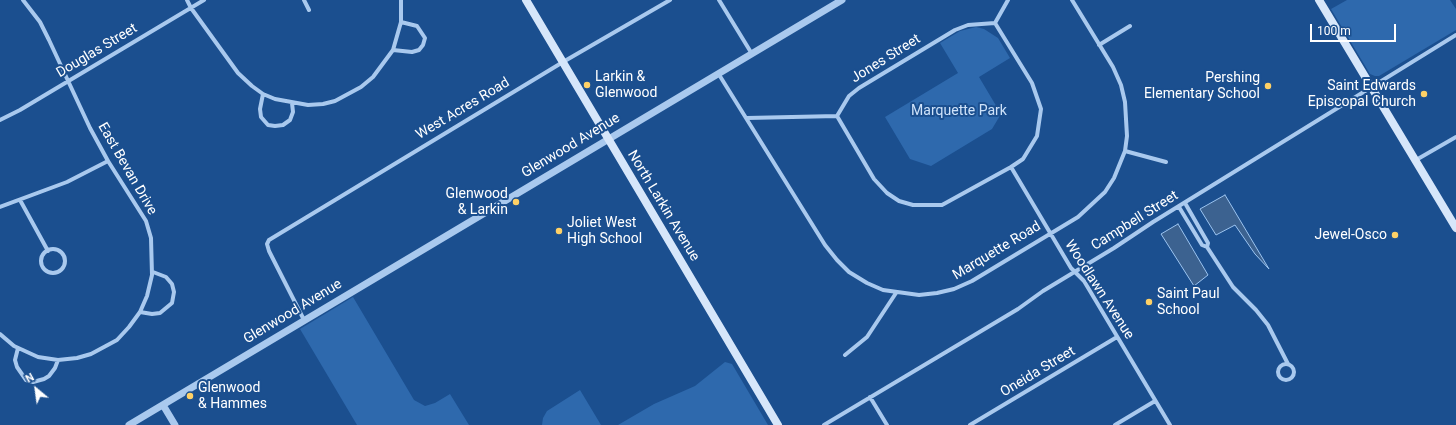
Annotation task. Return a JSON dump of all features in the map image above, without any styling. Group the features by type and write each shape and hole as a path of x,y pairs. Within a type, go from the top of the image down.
{"main road":[{"name":"North Larkin Avenue","path":"526,0 778,425"},
{"path":"1319,0 1456,228"}],"street":[{"name":"East Bevan Drive","path":"0,334 18,348 38,357 58,360 77,358 91,354 105,348 116,340 140,312 147,296 152,272 151,238 146,221 108,161 87,122 69,80 40,22 23,0"},
{"path":"187,0 191,8 238,73 263,94 292,103 323,104 347,95 373,77 393,50 401,22 401,0"},
{"name":"Douglas Street","path":"0,120 204,0"},
{"path":"304,0 309,10"},
{"name":"West Acres Road","path":"304,320 269,251 267,244 269,240 563,62 670,0"},
{"path":"719,0 752,54"},
{"name":"Glenwood Avenue","path":"129,425 842,0"},
{"path":"747,118 837,116 874,179 893,197 913,206 942,205 1023,159 1038,136 1041,109 1032,83 995,23 1008,0"},
{"name":"Marquette Road","path":"718,73 825,245 849,272 867,283 896,293 919,295 954,289 972,281 1049,233 1078,217 1105,192 1114,178 1124,151 1127,136 1125,102 1121,84 1072,0"},
{"path":"393,50 402,53 419,50 423,45 425,38 417,26 401,22"},
{"name":"Jones Street","path":"837,116 849,96 859,88 948,34 968,25 995,23"},
{"path":"1099,45 1130,26"},
{"name":"Campbell Street","path":"824,425 1075,272 1456,34"},
{"path":"263,94 260,109 261,117 268,125 283,125 290,120 292,103"},
{"path":"1416,160 1456,137"},
{"path":"1124,151 1166,162"},
{"path":"0,207 67,182 108,161"},
{"name":"Woodlawn Avenue","path":"1011,167 1049,233 1075,272 1084,281 1170,425"},
{"path":"20,200 48,251"},
{"path":"1184,203 1208,243 1207,247 1232,287 1263,319 1285,355 1288,364"},
{"path":"1178,207 1202,245 1207,247"},
{"path":"59,250 64,256 65,263 58,272 50,273 42,265 42,257 48,251 59,250"},
{"path":"140,312 152,314 160,313 169,307 172,302 174,292 172,284 166,277 152,272"},
{"path":"845,355 867,337 896,293"},
{"name":"Oneida Street","path":"970,425 1117,337"},
{"path":"18,348 15,360 17,367 26,380 33,382 49,376 55,368 58,360"},
{"path":"870,397 887,425"},
{"path":"1115,425 1155,401"},
{"path":"163,405 175,425"}],"green space":[{"path":"1347,0 1450,0 1456,9 1456,30 1379,76 1375,76 1370,74 1331,9"},
{"name":"Marquette Park","path":"976,27 984,29 998,38 1010,58 979,77 1001,114 992,129 931,166 910,159 885,117 958,73 940,43 960,31"},
{"path":"353,297 414,400 425,406 435,403 450,394 469,425 357,425 300,329"},
{"path":"725,362 732,364 768,425 618,425 654,404 695,386"},
{"path":"580,390 601,425 542,425 543,418 547,411"}],"shaded area":[{"path":"1225,195 1269,269 1255,254 1235,225 1216,235 1200,209"},
{"path":"1178,224 1208,275 1194,286 1161,234"}],"place":[{"name":"Larkin & Glenwood","path":"587,85"},
{"name":"Pershing Elementary School","path":"1268,86"},
{"name":"Saint Edwards Episcopal Church","path":"1424,94"},
{"name":"Glenwood & Larkin","path":"516,202"},
{"name":"Joliet West High School","path":"559,231"},
{"name":"Jewel-Osco","path":"1395,235"},
{"name":"Saint Paul School","path":"1149,302"},
{"name":"Glenwood & Hammes","path":"190,396"}]}
